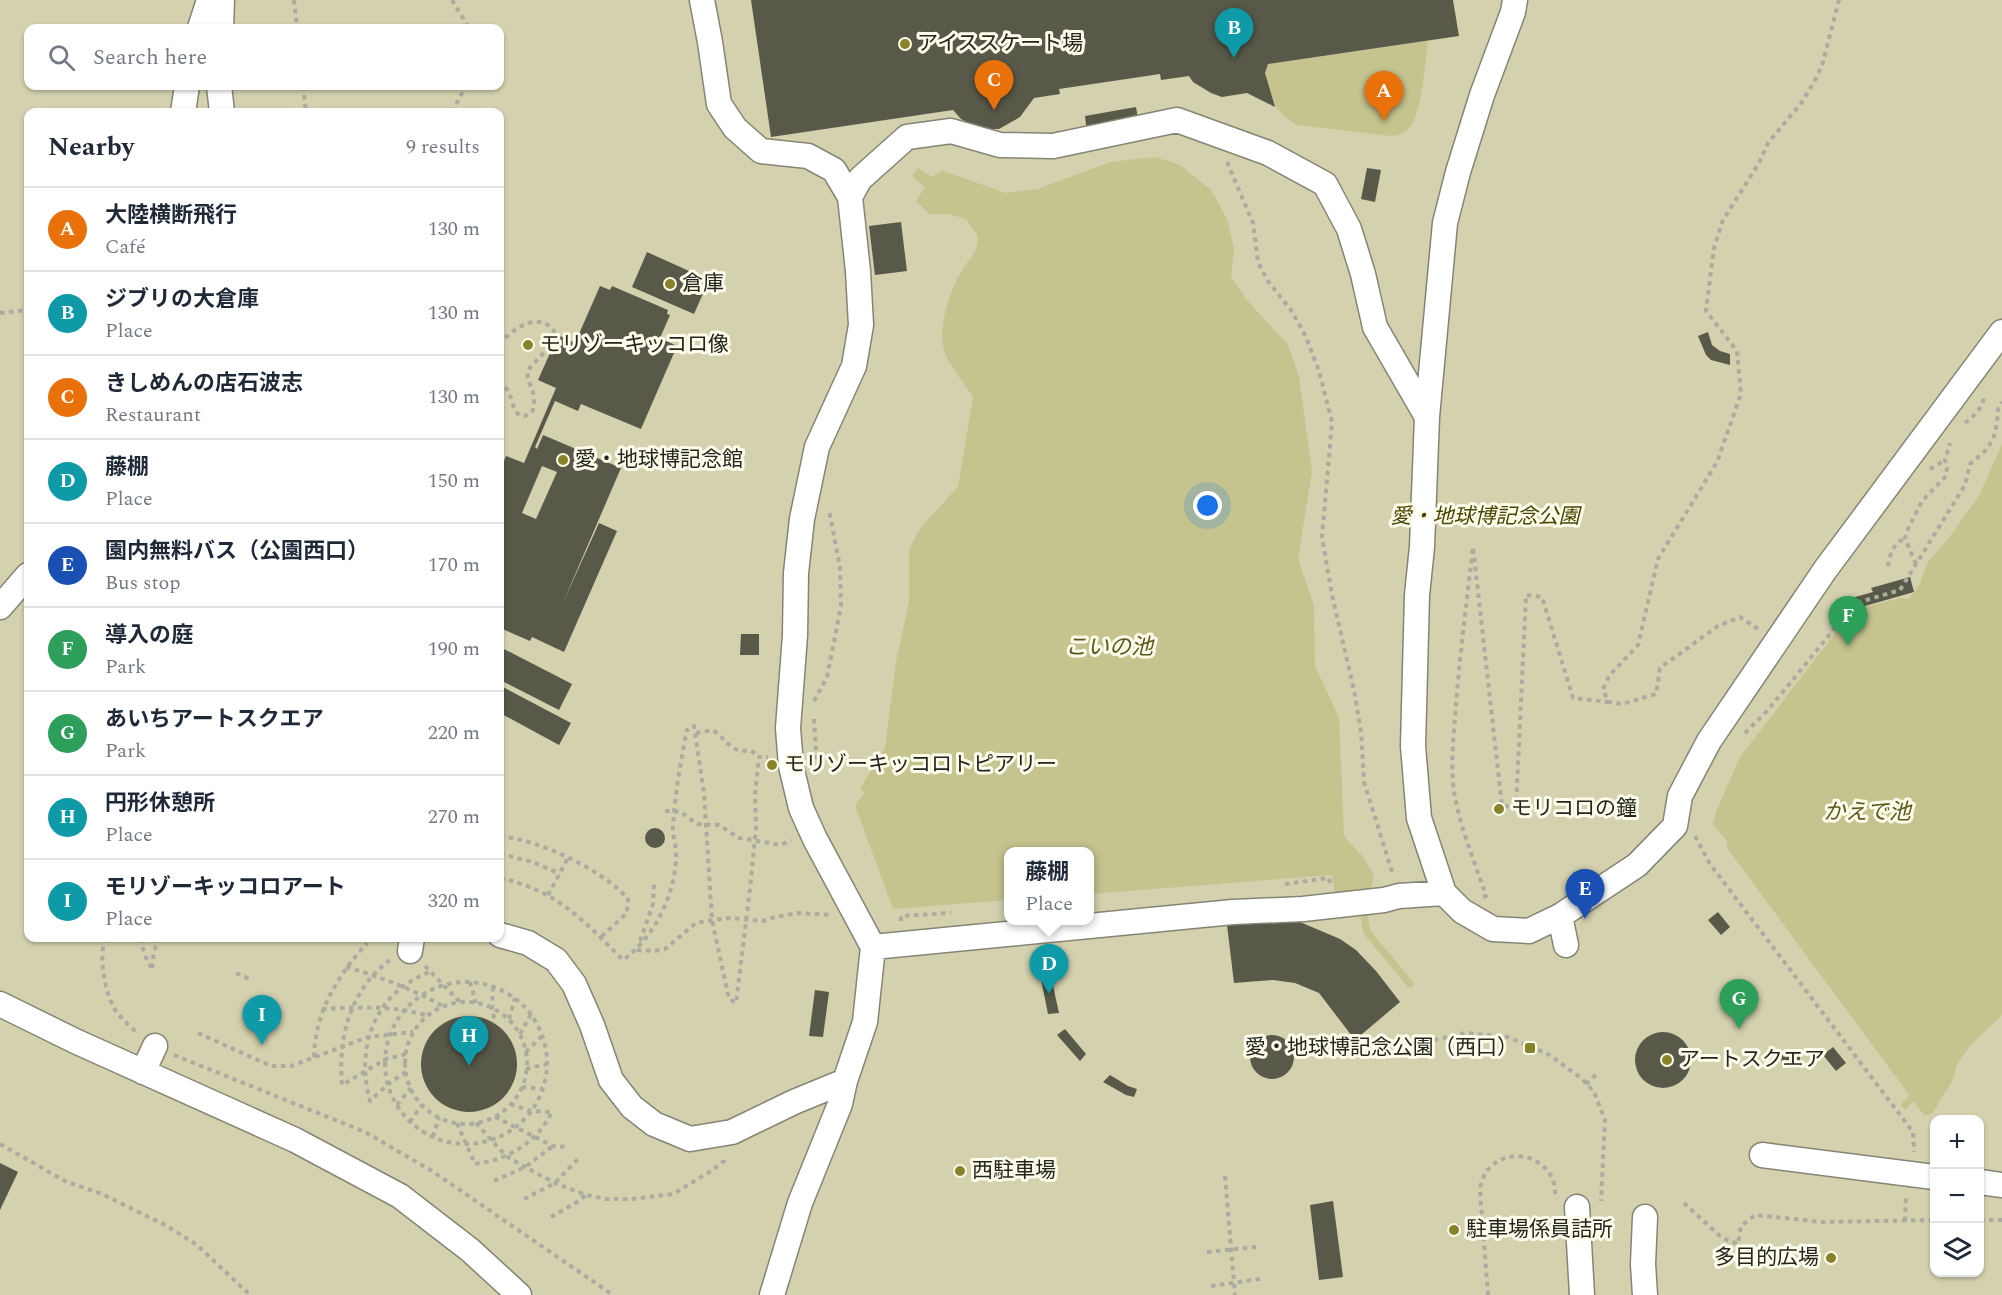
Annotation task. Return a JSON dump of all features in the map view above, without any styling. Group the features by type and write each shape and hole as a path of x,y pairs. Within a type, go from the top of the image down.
{"street":[{"path":"201,24 209,0"},
{"path":"221,24 222,0"},
{"path":"702,0 719,104 735,128 761,151 808,156 834,170 850,196 861,325 854,366 817,447 802,519 796,573 795,635 788,728 791,766 801,808 811,832 873,947 865,1022 845,1081 840,1104 800,1203 772,1295"},
{"path":"1515,0 1513,12 1475,117 1445,223 1427,417 1422,547 1417,596 1413,746 1419,818 1444,893 1462,911 1493,929 1529,932 1560,916 1637,865 1675,825 1680,796 1709,741 1825,570 2002,332"},
{"path":"184,108 187,90"},
{"path":"219,90 222,108"},
{"path":"850,196 860,179 907,137 951,131 1000,145 1053,146 1177,120 1268,153 1325,184 1349,229 1363,274 1375,327 1427,417"},
{"path":"0,607 24,579"},
{"path":"873,947 1233,912 1303,909 1444,893"},
{"path":"1560,916 1566,945"},
{"path":"504,936 528,943 556,960 574,984 592,1025 611,1080 632,1107 654,1124 690,1139 732,1132 794,1102 845,1081"},
{"path":"0,1004 295,1140 400,1196 470,1250 519,1295"},
{"path":"143,1071 155,1046"},
{"path":"1762,1155 1930,1176"},
{"path":"1984,1183 2002,1185"},
{"path":"1578,1207 1582,1295"},
{"path":"1645,1217 1643,1264 1646,1295"}],"path":[{"path":"294,0 297,24"},
{"path":"452,0 467,24"},
{"path":"1608,702 1603,689 1609,676 1638,645 1658,558 1717,462 1741,394 1737,351 1706,311 1714,248 1723,220 1759,163 1768,143 1802,102 1814,82 1822,66 1839,0"},
{"path":"303,90 306,108"},
{"path":"454,108 464,90"},
{"path":"1222,137 1228,168 1253,223 1258,261 1267,280 1291,310 1305,335 1319,371 1332,422 1322,537 1336,614 1354,690 1361,731 1364,782 1391,898"},
{"path":"0,313 24,310"},
{"path":"504,339 532,322 542,321 550,325 554,331 549,347 526,371 535,402 532,413 525,416 520,415 513,409 504,385"},
{"path":"1959,427 1974,416 1984,402 1985,393"},
{"path":"1744,733 1768,710 1835,628 1835,619 1844,615 1844,607 1900,590 1965,485 1970,464 1985,451 1993,440 1998,409 2002,402"},
{"path":"1916,564 1905,538 1922,501 1946,476 1945,459 1953,434"},
{"path":"812,704 827,677 841,606 840,567 829,509"},
{"path":"1888,567 1891,552 1899,541 1905,538"},
{"path":"1462,911 1486,896 1464,834 1453,782 1452,753 1460,655 1473,547 1502,806 1516,807 1526,595 1542,597 1573,698 1622,704 1656,694 1660,668 1718,626 1740,617"},
{"path":"696,733 713,730 731,747 741,752 750,750 759,757 806,772 814,763 816,751 813,716"},
{"path":"504,879 548,895 581,918 623,960 637,950 659,917 672,886 677,856 673,826 682,754 687,729 694,726 704,793 712,920 729,999 736,1003 747,921 759,757"},
{"path":"665,811 681,812 697,824 719,825 739,838 781,845 811,832"},
{"path":"1677,812 1696,837 1710,864 1913,1132 1915,1163"},
{"path":"504,836 516,838 568,858 588,868 621,891 628,899 627,913 600,938"},
{"path":"504,855 533,862 560,873"},
{"path":"548,895 568,858"},
{"path":"637,950 653,904 654,884"},
{"path":"637,950 665,949 696,923 712,920 730,918 763,921 799,913 856,916"},
{"path":"103,942 104,976 114,1009 144,1040 365,1132 432,1171 614,1295"},
{"path":"142,942 146,959 152,968 154,951 158,942"},
{"path":"314,1057 314,1043 322,1009 346,968 367,943"},
{"path":"406,1054 386,1059 342,1085 341,1046 352,1007 365,984 411,944 430,972 460,1002"},
{"path":"346,968 375,975 444,1006"},
{"path":"406,1072 388,1084 370,1101 364,1071 368,1037 374,1022 382,1008 403,986 417,976 430,972"},
{"path":"236,973 250,979"},
{"path":"470,982 476,1003"},
{"path":"470,982 493,987 514,998 531,1014 542,1035 547,1064 543,1089 531,1111 515,1128 491,1140 466,1144 434,1137 410,1122 397,1105 388,1084 386,1059 391,1034 396,1024 406,1009 423,995 444,985 470,982"},
{"path":"493,987 492,1008 495,1023"},
{"path":"509,1019 514,998"},
{"path":"460,1002 476,1003 492,1008 509,1019 520,1034 526,1052 526,1069 522,1087 510,1104 494,1117 476,1123 457,1123 439,1118 422,1105 411,1088 406,1072 406,1054 413,1032 428,1016 444,1006 460,1002"},
{"path":"322,1009 352,1007 406,1009 428,1016"},
{"path":"520,1034 531,1014"},
{"path":"198,1033 271,1066 291,1066 368,1037 413,1032"},
{"path":"1425,1042 1466,1033 1508,1037 1548,1054 1581,1078 1593,1092 1605,1120 1578,1207"},
{"path":"526,1052 542,1035"},
{"path":"526,1069 547,1064"},
{"path":"1586,1084 1599,1072"},
{"path":"522,1087 543,1089"},
{"path":"397,1105 411,1088"},
{"path":"457,1123 475,1164 487,1163 518,1150 533,1138 552,1112 531,1111 510,1104"},
{"path":"410,1122 422,1105"},
{"path":"494,1117 533,1138 553,1146 567,1147"},
{"path":"434,1137 439,1118"},
{"path":"476,1123 506,1156 555,1183 586,1195 606,1199 673,1194 724,1161 732,1132"},
{"path":"0,1144 65,1181 102,1194 167,1226 197,1245 250,1295"},
{"path":"494,1181 525,1167 553,1146"},
{"path":"1488,1295 1480,1191 1480,1179 1487,1168 1506,1158 1523,1155 1536,1161 1545,1169 1578,1207"},
{"path":"524,1199 555,1183 578,1159"},
{"path":"1225,1176 1235,1295"},
{"path":"551,1217 586,1195"},
{"path":"1684,1203 1722,1238 1738,1244 1741,1226 1755,1215 1822,1221 1930,1220"},
{"path":"1984,1220 2002,1220"},
{"path":"1207,1252 1256,1247"},
{"path":"1211,1286 1260,1279"}],"green space":[{"name":"愛・地球博記念公園","path":"0,0 2002,0 2002,1295 0,1295"}],"water":[{"path":"1428,41 1417,113 1409,129 1401,134 1392,136 1297,125 1276,107 1268,91 1266,74 1268,64"},
{"name":"こいの池","path":"1155,157 1180,165 1211,190 1227,219 1234,249 1231,276 1246,299 1288,345 1299,377 1312,471 1298,559 1314,606 1315,666 1339,718 1344,836 1364,858 1374,876 1370,892 1335,894 1332,875 1094,894 1094,847 1004,847 1004,900 893,909 855,805 865,793 860,789 885,748 896,662 909,602 909,549 922,526 958,487 973,397 947,358 942,334 952,290 974,253 978,236 966,219 948,214 930,214 916,201 925,187 912,176 918,168 932,177 943,171 1006,193 1038,189 1110,162"},
{"name":"かえで池","path":"2002,444 2002,1015 1969,1047 1957,1064 1953,1080 1933,1112 1924,1115 1727,848 1727,841 1713,825 1716,812 1740,757 1843,623 1842,620 1851,618 1851,611 1900,598 1909,599 1920,584 1928,562 1979,496"}],"building":[{"path":"751,0 1453,0 1459,36 1268,64 1265,73 1275,107 1247,93 1222,97 1193,82 1189,76 1161,80 1160,74 1059,89 1060,94 1034,98 1020,117 999,129 986,129 973,125 961,119 953,110 771,137"},
{"path":"1136,107 1139,125 1087,133 1085,116"},
{"path":"1367,168 1381,170 1375,202 1361,199"},
{"path":"901,222 907,271 875,275 869,226"},
{"name":"倉庫","path":"647,252 709,280 694,314 632,287"},
{"name":"愛・地球博記念館","path":"600,286 610,290 612,286 668,310 667,314 670,315 660,338 677,346 641,429 581,404 578,411 555,401 535,447 537,449 543,435 621,468 562,605 599,523 617,531 564,652 532,637 530,641 504,630 504,461 506,456 524,463 556,388 538,380 558,335 575,343","holes":["542,466 557,472 536,519 522,513"]},
{"path":"1708,332 1712,345 1730,354 1730,365 1711,360 1706,355 1698,336"},
{"path":"1910,577 1914,592 1837,614 1834,603 1873,592 1871,588"},
{"path":"741,634 759,634 759,655 740,655"},
{"path":"504,649 572,684 559,710 504,682"},
{"path":"504,688 571,723 559,745 504,715"},
{"path":"651,828 659,828 665,834 665,842 659,848 651,848 645,842 645,834"},
{"path":"1718,912 1730,927 1721,935 1708,920"},
{"path":"1278,919 1300,922 1340,939 1356,950 1376,971 1400,1002 1355,1040 1319,993 1295,983 1273,980 1234,983 1227,925"},
{"path":"1050,972 1059,1013 1048,1014 1040,974"},
{"path":"815,990 829,992 823,1037 809,1036"},
{"path":"469,1016 487,1019 503,1030 514,1046 517,1064 514,1082 503,1098 487,1109 469,1112 451,1109 435,1098 424,1082 421,1064 424,1046 435,1030 451,1019"},
{"path":"1065,1029 1086,1054 1080,1061 1057,1035"},
{"path":"1663,1032 1674,1034 1683,1040 1689,1049 1691,1060 1689,1071 1683,1080 1674,1086 1663,1088 1652,1086 1643,1080 1637,1071 1635,1060 1637,1049 1643,1040 1652,1034"},
{"path":"1272,1035 1281,1036 1288,1041 1293,1048 1293,1066 1288,1073 1281,1078 1272,1079 1263,1078 1256,1073 1251,1066 1250,1057 1251,1048 1256,1041 1263,1036"},
{"path":"1833,1047 1846,1063 1836,1071 1823,1055"},
{"path":"1782,1053 1800,1054 1800,1068 1781,1067"},
{"path":"1110,1075 1137,1089 1134,1097 1103,1082"},
{"path":"0,1163 18,1172 0,1210"},
{"path":"1333,1201 1343,1277 1319,1280 1310,1205"},
{"name":"駐車場係員詰所","path":"1459,1224 1459,1235 1450,1236 1450,1225"}],"waterway":[{"path":"1362,906 1367,932 1410,984"},
{"path":"1905,1105 1916,1094"}],"place":[{"name":"アイススケート場","path":"905,44"},
{"name":"ジブリの大倉庫","path":"1234,58"},
{"name":"きしめんの店石波志","path":"994,110"},
{"name":"大陸横断飛行","path":"1384,121"},
{"name":"倉庫","path":"670,284"},
{"name":"モリゾーキッコロ像","path":"528,345"},
{"name":"愛・地球博記念館","path":"563,460"},
{"name":"導入の庭","path":"1848,646"},
{"name":"モリゾーキッコロトピアリー","path":"772,765"},
{"name":"モリコロの鐘","path":"1499,809"},
{"name":"園内無料バス（公園西口）","path":"1585,919"},
{"name":"藤棚","path":"1049,994"},
{"name":"あいちアートスクエア","path":"1739,1029"},
{"name":"モリゾーキッコロアート","path":"262,1045"},
{"name":"愛・地球博記念公園（西口）","path":"1530,1048"},
{"name":"アートスクエア","path":"1667,1060"},
{"name":"円形休憩所","path":"469,1066"},
{"name":"西駐車場","path":"960,1171"},
{"name":"駐車場係員詰所","path":"1454,1230"},
{"name":"多目的広場","path":"1831,1258"}]}
